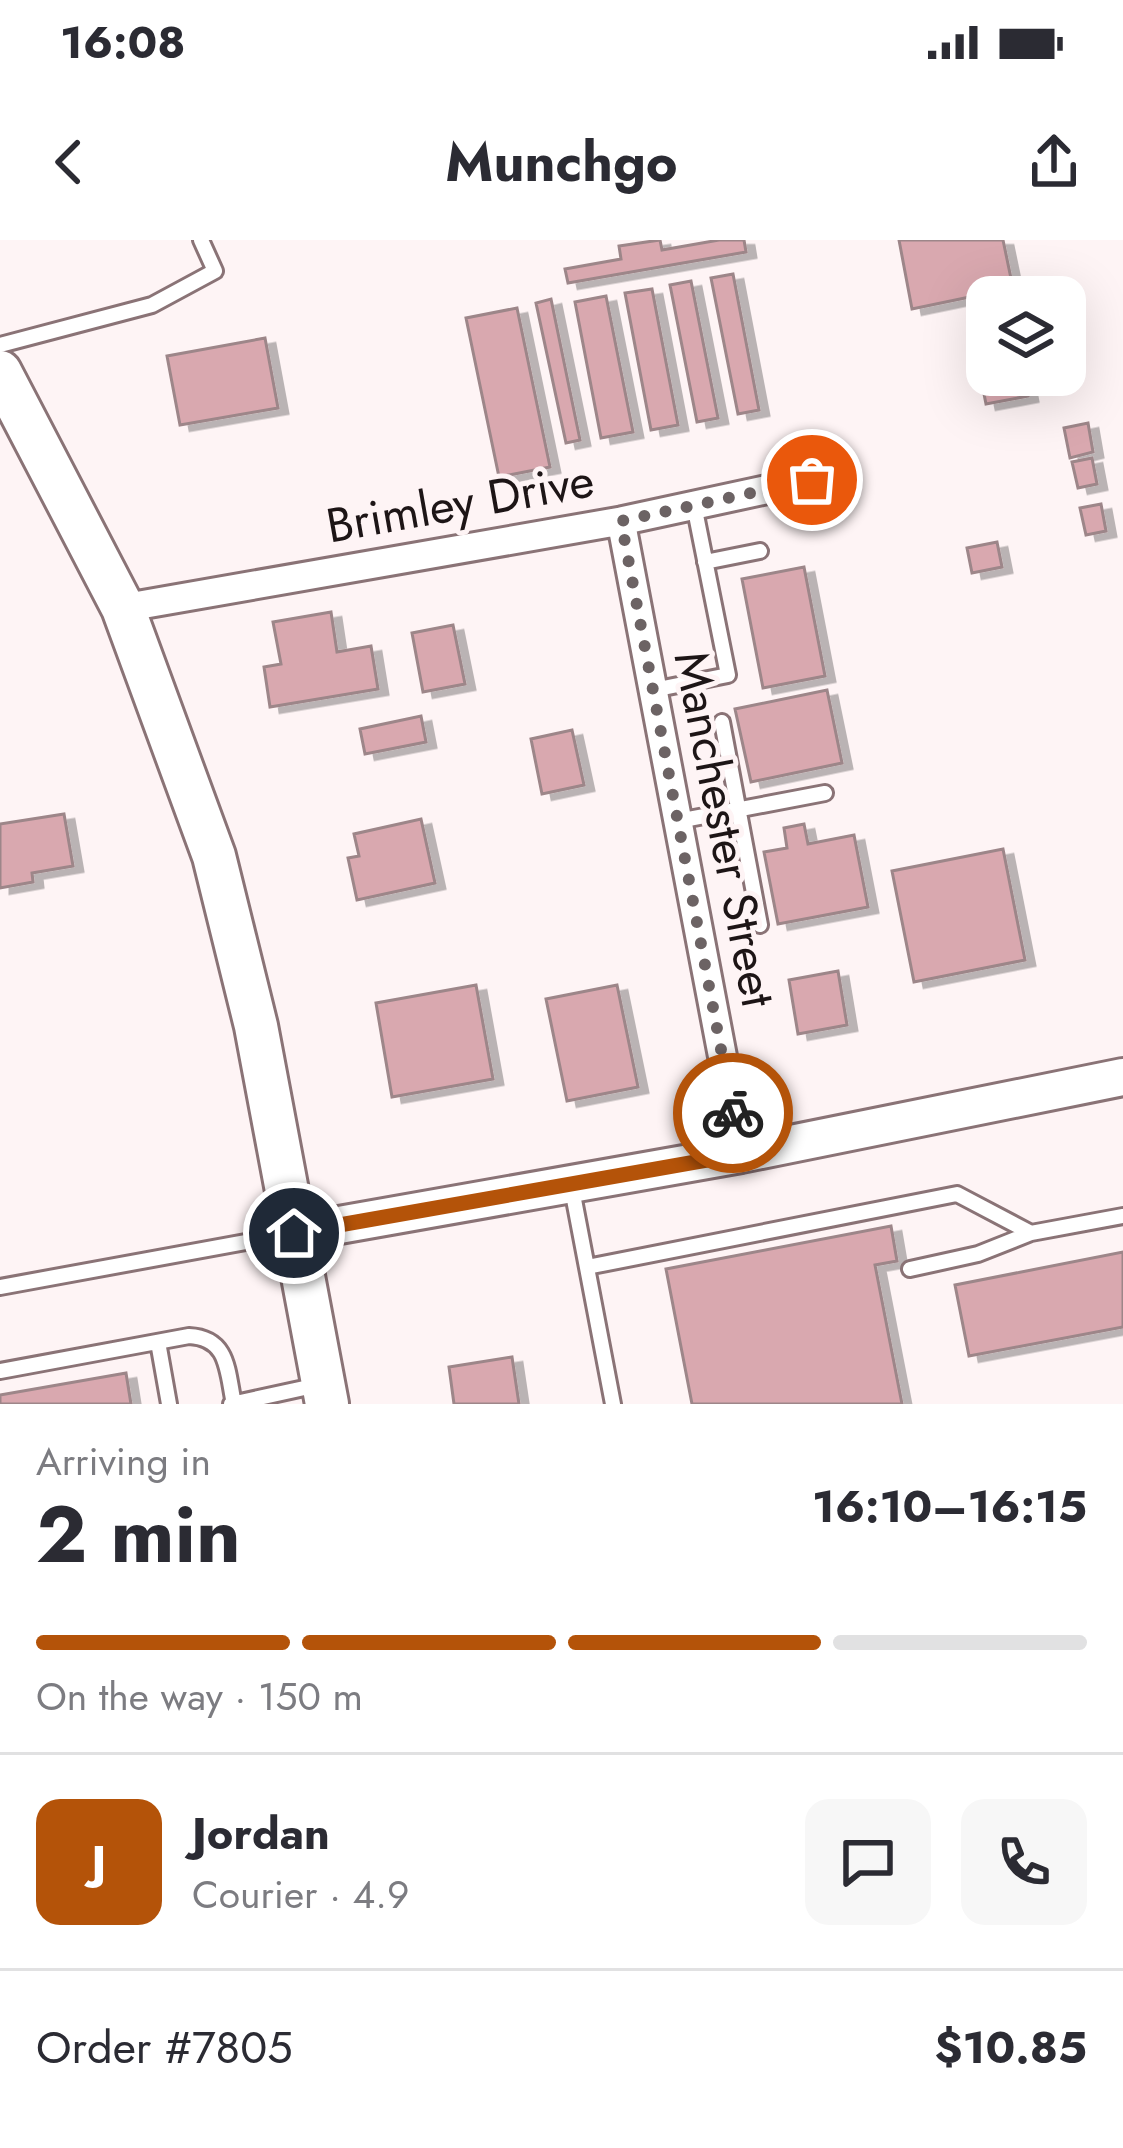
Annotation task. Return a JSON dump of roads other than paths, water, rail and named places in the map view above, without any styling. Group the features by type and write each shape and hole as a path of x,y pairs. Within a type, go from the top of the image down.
{"highway":[{"path":"0,372 123,608 220,878 256,1027 325,1394"}],"main road":[{"path":"294,1233 741,1154 1123,1077"}],"street":[{"name":"Brimley Drive","path":"123,608 621,521 812,480"},
{"name":"Manchester Street","path":"621,521 741,1154"}],"lane":[{"path":"0,345 152,305 215,271 201,240"},
{"path":"653,690 728,675 694,506"},
{"path":"705,562 760,551"},
{"path":"722,722 760,926"},
{"path":"678,821 825,793"},
{"path":"571,1184 613,1404"},
{"path":"586,1267 957,1194 1031,1233"},
{"path":"910,1269 978,1255 1031,1233 1123,1216"},
{"path":"0,1287 294,1233"},
{"path":"0,1371 206,1337 218,1346 232,1404 325,1394"},
{"path":"158,1342 169,1404"}]}
